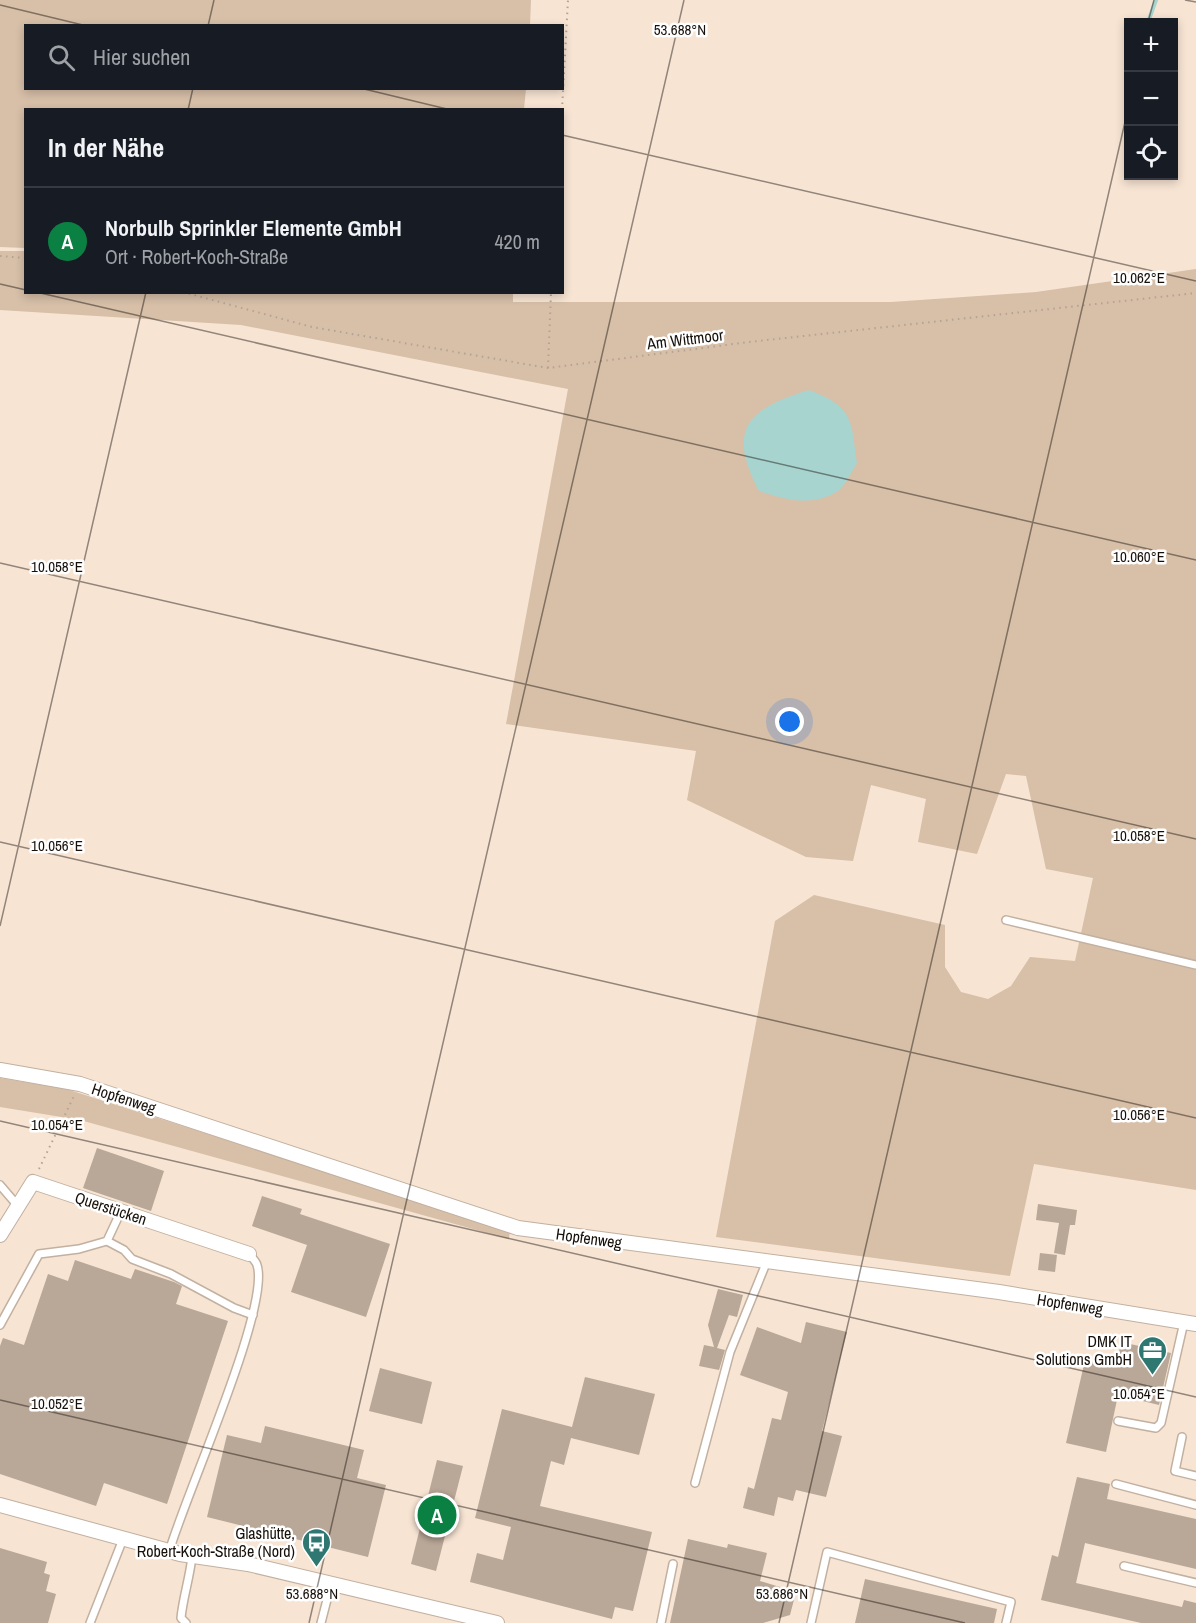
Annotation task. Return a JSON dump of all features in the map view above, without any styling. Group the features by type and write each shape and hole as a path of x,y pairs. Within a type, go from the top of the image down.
{"street":[{"name":"Hopfenweg","path":"0,1070 80,1084 518,1228 999,1292 1190,1323"},
{"path":"0,1235 33,1182"},
{"name":"Querstücken","path":"33,1182 249,1254"},
{"path":"0,1505 169,1552 248,1564 464,1619 497,1623"}],"lane":[{"path":"1006,920 1196,965"},
{"path":"0,1185 18,1206"},
{"path":"107,1241 121,1211"},
{"path":"0,1325 39,1254 80,1249 107,1241 124,1250 132,1259 180,1278 234,1308 253,1315"},
{"path":"169,1552 253,1315 257,1265 249,1254"},
{"path":"695,1483 730,1352 767,1261"},
{"path":"1118,1421 1149,1428 1156,1428 1161,1423 1190,1323"},
{"path":"1182,1437 1176,1471 1196,1476"},
{"path":"1116,1484 1196,1505"},
{"path":"90,1623 123,1539"},
{"path":"811,1623 827,1552 1011,1602 1006,1623"},
{"path":"186,1623 181,1617 190,1579 192,1556"},
{"path":"661,1623 673,1564"},
{"path":"1124,1566 1196,1582"},
{"path":"321,1623 331,1584"}],"path":[{"path":"564,73 568,0"},
{"path":"562,108 563,90"},
{"path":"0,256 24,258"},
{"name":"Am Wittmoor","path":"190,294 312,327 548,368 749,342 1196,293"},
{"path":"548,368 551,294"},
{"path":"33,1182 80,1084"}],"shaded area":[{"path":"0,0 531,0 530,24 24,24 24,90 526,90 524,108 24,108 24,248 0,247"},
{"path":"0,251 24,251 24,294 513,294 513,302 891,302 1036,292 1196,269 1196,1190 1034,1164 1010,1276 716,1237 775,921 814,895 945,925 945,967 961,992 988,999 1011,986 1030,957 1075,961 1093,878 1046,869 1026,776 1006,774 977,854 918,842 926,799 871,785 853,861 806,857 687,800 696,751 506,724 568,389 241,325 0,310"},
{"path":"0,1078 66,1089 510,1230 509,1239 80,1120 0,1107"}],"water":[{"path":"809,390 835,403 848,417 857,463 841,489 818,499 789,499 759,491 744,451 744,436 749,424 771,405"}],"building":[{"path":"97,1148 164,1171 151,1211 83,1188"},
{"path":"262,1196 302,1209 300,1214 390,1244 366,1317 291,1292 307,1245 252,1226"},
{"path":"1038,1204 1077,1210 1075,1225 1070,1225 1065,1255 1054,1253 1059,1223 1036,1220"},
{"path":"1040,1253 1057,1255 1055,1272 1038,1270"},
{"path":"75,1260 131,1279 135,1269 174,1282 182,1286 176,1304 228,1321 167,1504 104,1483 96,1506 0,1474 0,1346 3,1338 24,1345 48,1274 68,1281"},
{"path":"718,1289 743,1295 737,1317 729,1315 717,1348 725,1350 719,1370 699,1366 704,1345 714,1347 708,1325"},
{"path":"806,1322 847,1332 822,1431 842,1436 826,1497 796,1490 793,1501 778,1497 774,1516 743,1508 748,1487 754,1489 772,1418 781,1420 788,1392 740,1375 757,1327 801,1343"},
{"path":"1121,1342 1171,1353 1159,1405 1118,1395 1106,1452 1066,1443 1085,1360 1116,1367"},
{"path":"380,1368 432,1382 422,1424 369,1411"},
{"path":"585,1377 655,1394 639,1455 571,1438 564,1465 551,1461 540,1506 652,1532 633,1611 615,1607 612,1619 470,1582 477,1553 503,1560 511,1527 475,1518 502,1409 572,1427"},
{"path":"265,1426 364,1450 357,1478 386,1485 368,1557 207,1517 227,1435 261,1443"},
{"path":"437,1460 463,1466 436,1571 411,1564"},
{"path":"1077,1477 1110,1484 1107,1499 1196,1519 1196,1569 1085,1543 1076,1583 1182,1607 1184,1600 1196,1603 1196,1623 1141,1623 1041,1600 1052,1555 1058,1557"},
{"path":"688,1539 727,1548 728,1544 767,1553 760,1581 796,1592 790,1615 763,1623 670,1623"},
{"path":"0,1548 47,1562 44,1573 50,1575 46,1591 56,1594 48,1623 0,1623"},
{"path":"865,1579 997,1609 994,1623 855,1623"}],"waterway":[{"path":"1149,18 1156,0"}],"place":[{"name":"DMK IT Solutions GmbH","path":"1153,1376"},
{"name":"Norbulb Sprinkler Elemente GmbH","path":"437,1515"},
{"name":"Glashütte, Robert-Koch-Straße (Nord)","path":"316,1568"}]}
